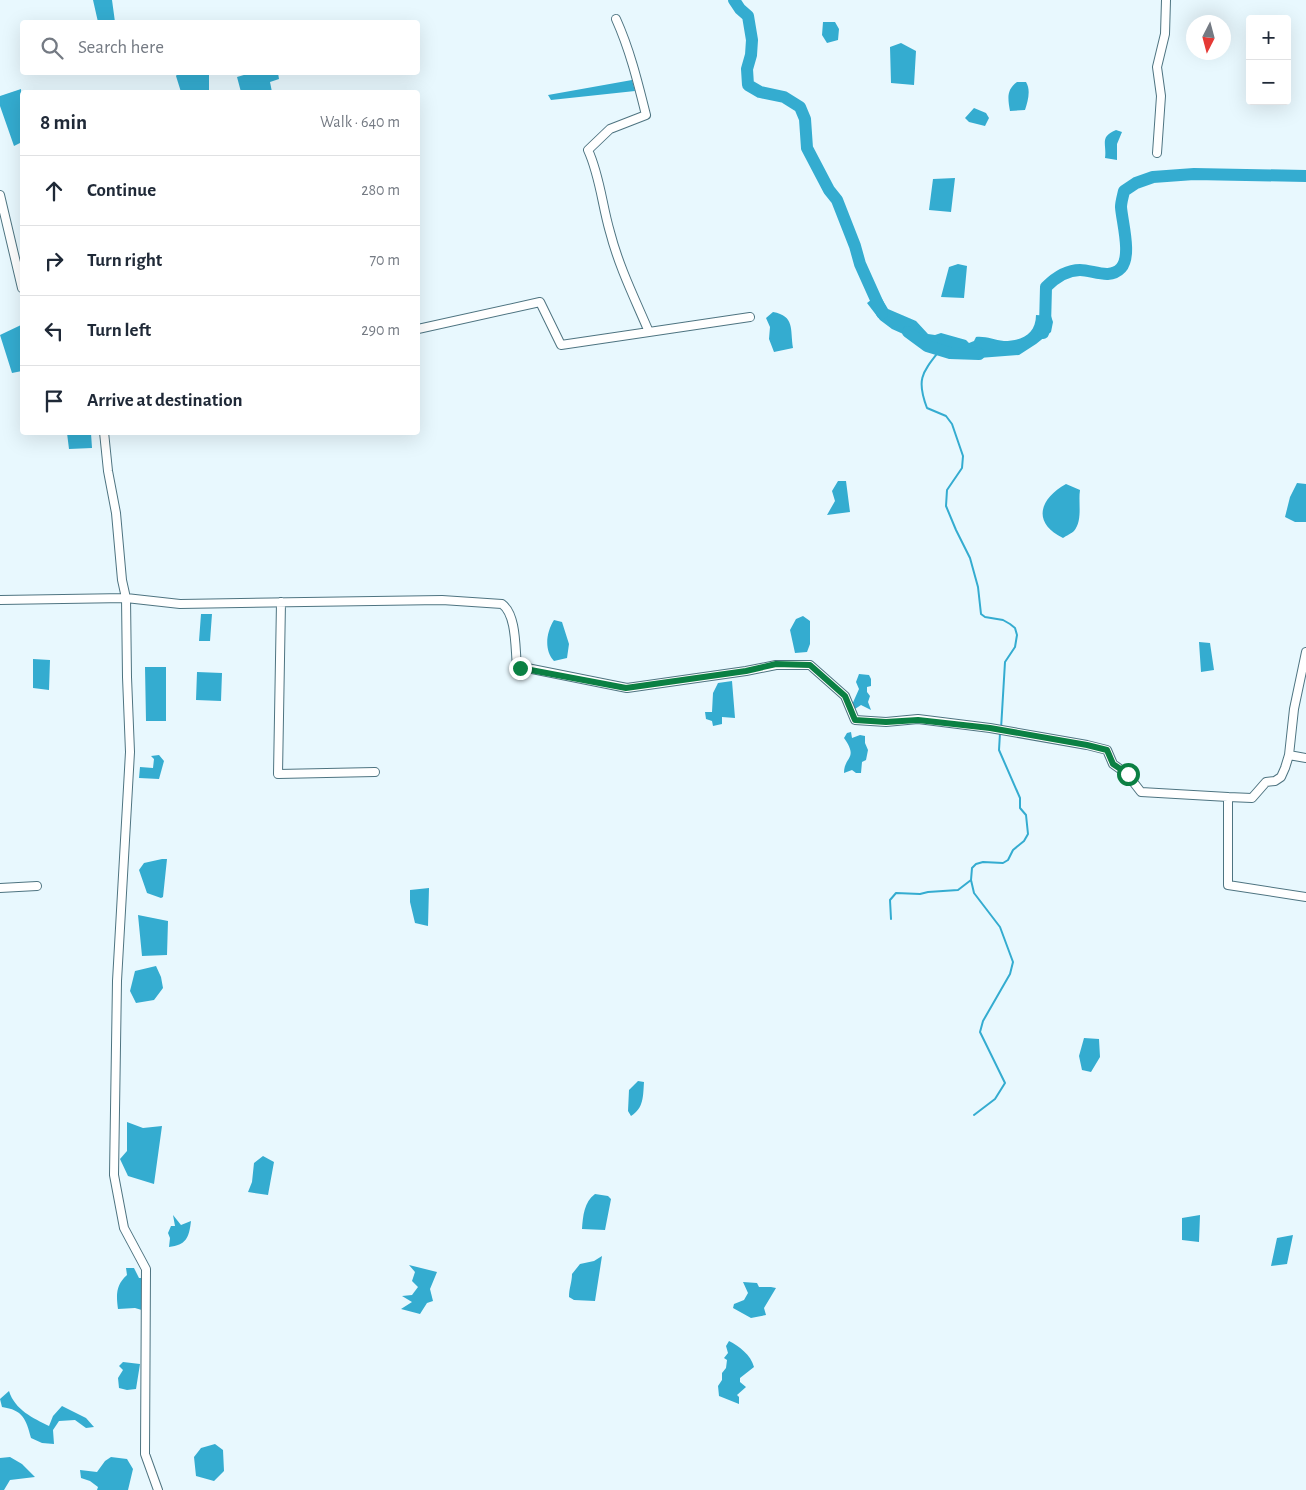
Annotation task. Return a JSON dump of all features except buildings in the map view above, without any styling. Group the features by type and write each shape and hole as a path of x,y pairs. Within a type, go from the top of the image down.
{"street":[{"path":"1157,154 1161,96 1157,67 1165,34 1166,0"},
{"path":"616,19 638,81 646,116 610,129 588,150 594,164 609,230 620,263 649,332"},
{"path":"0,195 20,280"},
{"path":"420,330 540,302 561,345 750,317"},
{"path":"104,435 126,598 130,752 117,981 114,1175 124,1228 146,1269 145,1454 158,1490"},
{"path":"0,600 126,598 180,604 442,600 502,604 507,609 516,637 517,666 626,688 746,671 776,664 810,665 845,696 855,720 886,722 918,720 990,728 1087,745 1107,750 1113,764 1128,774 1141,792 1252,798 1258,794 1266,782 1275,781 1281,777 1289,755 1296,701 1306,652"},
{"path":"280,602 278,774 375,772"},
{"path":"1289,755 1306,758"},
{"path":"1228,797 1228,885 1306,896"},
{"path":"0,888 37,886"}],"water":[{"path":"93,0 112,0 115,20 98,20"},
{"path":"823,22 835,22 839,29 838,40 827,43 822,35"},
{"path":"901,43 916,51 914,85 891,83 890,47"},
{"path":"209,75 209,90 180,90 176,76"},
{"path":"244,75 278,75 279,79 270,82 272,90 240,90 237,77"},
{"path":"632,80 635,91 551,100 548,95"},
{"path":"1017,82 1026,82 1028,85 1027,103 1025,110 1010,111 1009,92"},
{"path":"21,89 20,143 14,146 0,106 0,96"},
{"path":"974,108 986,113 989,118 985,126 969,122 965,118"},
{"path":"1116,130 1122,132 1117,144 1117,160 1105,158 1107,135"},
{"path":"955,178 951,212 929,210 933,179"},
{"path":"958,264 967,266 964,298 941,297 949,267"},
{"path":"879,294 888,309 916,321 928,334 935,335 941,333 966,340 969,343 974,341 976,337 1004,341 1022,338 1031,332 1036,315 1051,316 1053,322 1051,332 1019,355 968,357 960,352 930,346 892,329 880,320 867,303"},
{"path":"773,312 780,314 788,320 793,348 774,352 769,339 770,327 766,318"},
{"path":"20,325 20,371 12,373 0,335"},
{"path":"67,435 91,435 92,448 69,449"},
{"path":"838,481 846,481 850,512 827,515 835,501 832,491"},
{"path":"1297,483 1306,484 1306,522 1295,522 1285,517 1290,497"},
{"path":"1066,484 1080,490 1080,511 1077,527 1063,538 1053,532 1047,525 1043,518 1043,511 1050,497"},
{"path":"201,614 212,614 210,641 199,641"},
{"path":"803,616 810,621 810,644 807,652 795,653 790,630 796,619"},
{"path":"554,620 562,622 569,644 567,658 554,661 547,647 547,641 549,630"},
{"path":"1199,642 1210,643 1214,670 1201,672"},
{"path":"33,659 50,660 49,690 33,688"},
{"path":"145,667 166,667 166,721 146,721"},
{"path":"197,672 222,673 221,701 196,700"},
{"path":"859,674 869,675 871,679 871,686 867,687 867,692 870,696 868,702 871,710 861,705 855,709 851,707 859,689 856,682"},
{"path":"732,681 735,718 722,717 722,724 713,726 712,721 706,719 705,712 712,712 713,693 718,683"},
{"path":"851,732 852,738 860,735 865,736 868,750 866,760 862,762 861,773 856,773 852,770 844,773 846,763 851,754 844,738 847,733"},
{"path":"159,755 164,761 159,779 139,778 140,767 153,768 154,759 151,756"},
{"path":"167,859 163,897 161,898 147,893 139,870 144,863"},
{"path":"429,888 428,926 415,923 410,902 410,890"},
{"path":"138,915 168,921 167,955 142,956"},
{"path":"156,966 163,988 154,1000 136,1003 130,991 135,971"},
{"path":"1084,1038 1099,1039 1100,1057 1091,1072 1082,1070 1079,1056"},
{"path":"638,1081 644,1082 642,1101 641,1105 631,1116 628,1111 629,1090"},
{"path":"127,1122 143,1128 162,1126 154,1184 128,1176 120,1159 127,1151"},
{"path":"263,1156 274,1162 268,1195 248,1192 252,1182 254,1163"},
{"path":"595,1194 608,1196 611,1199 605,1230 582,1229 586,1205"},
{"path":"173,1215 181,1225 191,1221 186,1240 169,1247 170,1238 168,1233 171,1226 175,1226"},
{"path":"1200,1215 1199,1242 1182,1240 1182,1218"},
{"path":"1293,1235 1287,1264 1271,1266 1277,1238"},
{"path":"602,1256 595,1301 574,1300 569,1297 572,1274 580,1264 594,1261"},
{"path":"409,1265 437,1272 430,1289 433,1301 427,1303 420,1314 401,1309 412,1302 402,1296 412,1295 418,1287 412,1281 415,1272"},
{"path":"126,1268 134,1268 139,1278 146,1278 145,1311 135,1308 118,1309 118,1290 121,1282 127,1275"},
{"path":"743,1282 757,1283 759,1287 776,1288 764,1308 766,1315 751,1318 733,1308 734,1304 744,1300 748,1293"},
{"path":"729,1341 744,1351 754,1367 740,1378 740,1382 746,1387 737,1395 739,1397 739,1404 719,1396 718,1386 722,1380 722,1373 726,1368 727,1360 724,1358 728,1353 726,1346"},
{"path":"123,1362 140,1364 136,1389 127,1390 119,1388 118,1378 123,1370 119,1366"},
{"path":"9,1391 20,1408 49,1426 53,1416 62,1406 86,1418 94,1427 86,1428 75,1420 59,1421 53,1430 54,1444 42,1443 31,1438 25,1421 19,1413 2,1407 0,1399"},
{"path":"215,1444 223,1450 224,1471 214,1481 196,1476 194,1457 201,1448"},
{"path":"10,1457 22,1464 35,1477 10,1480 4,1490 0,1490 0,1458"},
{"path":"111,1457 127,1459 133,1469 128,1490 97,1490 98,1487 90,1481 81,1478 80,1470 97,1472 105,1461"}],"waterway":[{"path":"734,0 748,16 752,40 751,55 747,69 748,85 760,92 784,97 800,107 805,119 807,148 829,190 837,200 860,264 882,313"},
{"path":"1043,333 1045,326 1046,287 1053,281 1061,275 1075,270 1107,274 1117,272 1121,268 1126,256 1122,201 1124,191 1136,183 1153,177 1194,174 1306,176"},
{"path":"908,332 927,346 950,353 979,354"},
{"path":"940,350 925,371 922,390 927,408 946,416 952,424 963,456 962,468 947,490 946,506 970,558 978,587 981,614 985,617 1003,620 1010,624 1015,628 1017,635 1015,647 1005,662 1001,729"},
{"path":"974,1115 995,1099 1005,1083 980,1032 983,1021 1010,974 1013,962 1000,927 974,893 971,880 972,868 976,864 983,862 1003,863 1008,860 1013,850 1024,841 1028,834 1026,815 1020,808 1020,798 999,750 1000,733"},
{"path":"891,919 890,900 896,893 920,894 958,890 971,880"}],"route":[{"path":"520,668 626,688 746,671 776,664 810,665 845,696 855,720 886,722 918,720 990,728 1087,745 1107,750 1113,764 1128,774"}]}
